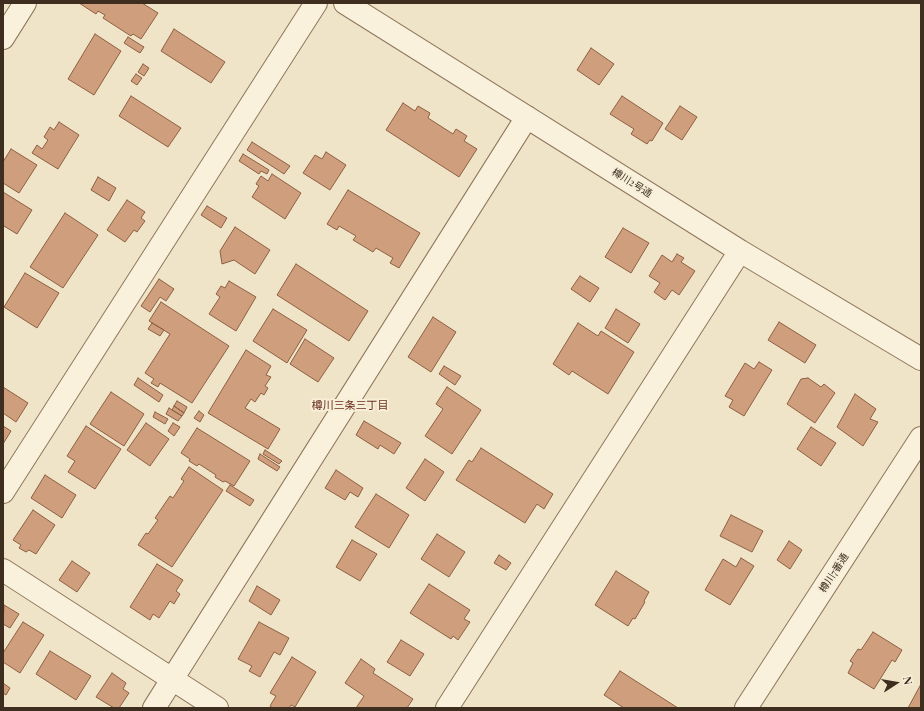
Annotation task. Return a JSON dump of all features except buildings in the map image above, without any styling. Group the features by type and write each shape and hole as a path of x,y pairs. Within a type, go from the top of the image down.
{"street":[{"path":"3,492 316,3"},
{"name":"樽川2号通","path":"345,3 740,251 921,359"},
{"path":"3,38 21,5"},
{"path":"154,708 527,117"},
{"path":"447,708 740,251"},
{"name":"樽川7番通","path":"746,708 921,438"},
{"path":"3,570 217,708"}],"district":[{"name":"樽川三条三丁目","path":"350,406"}]}
